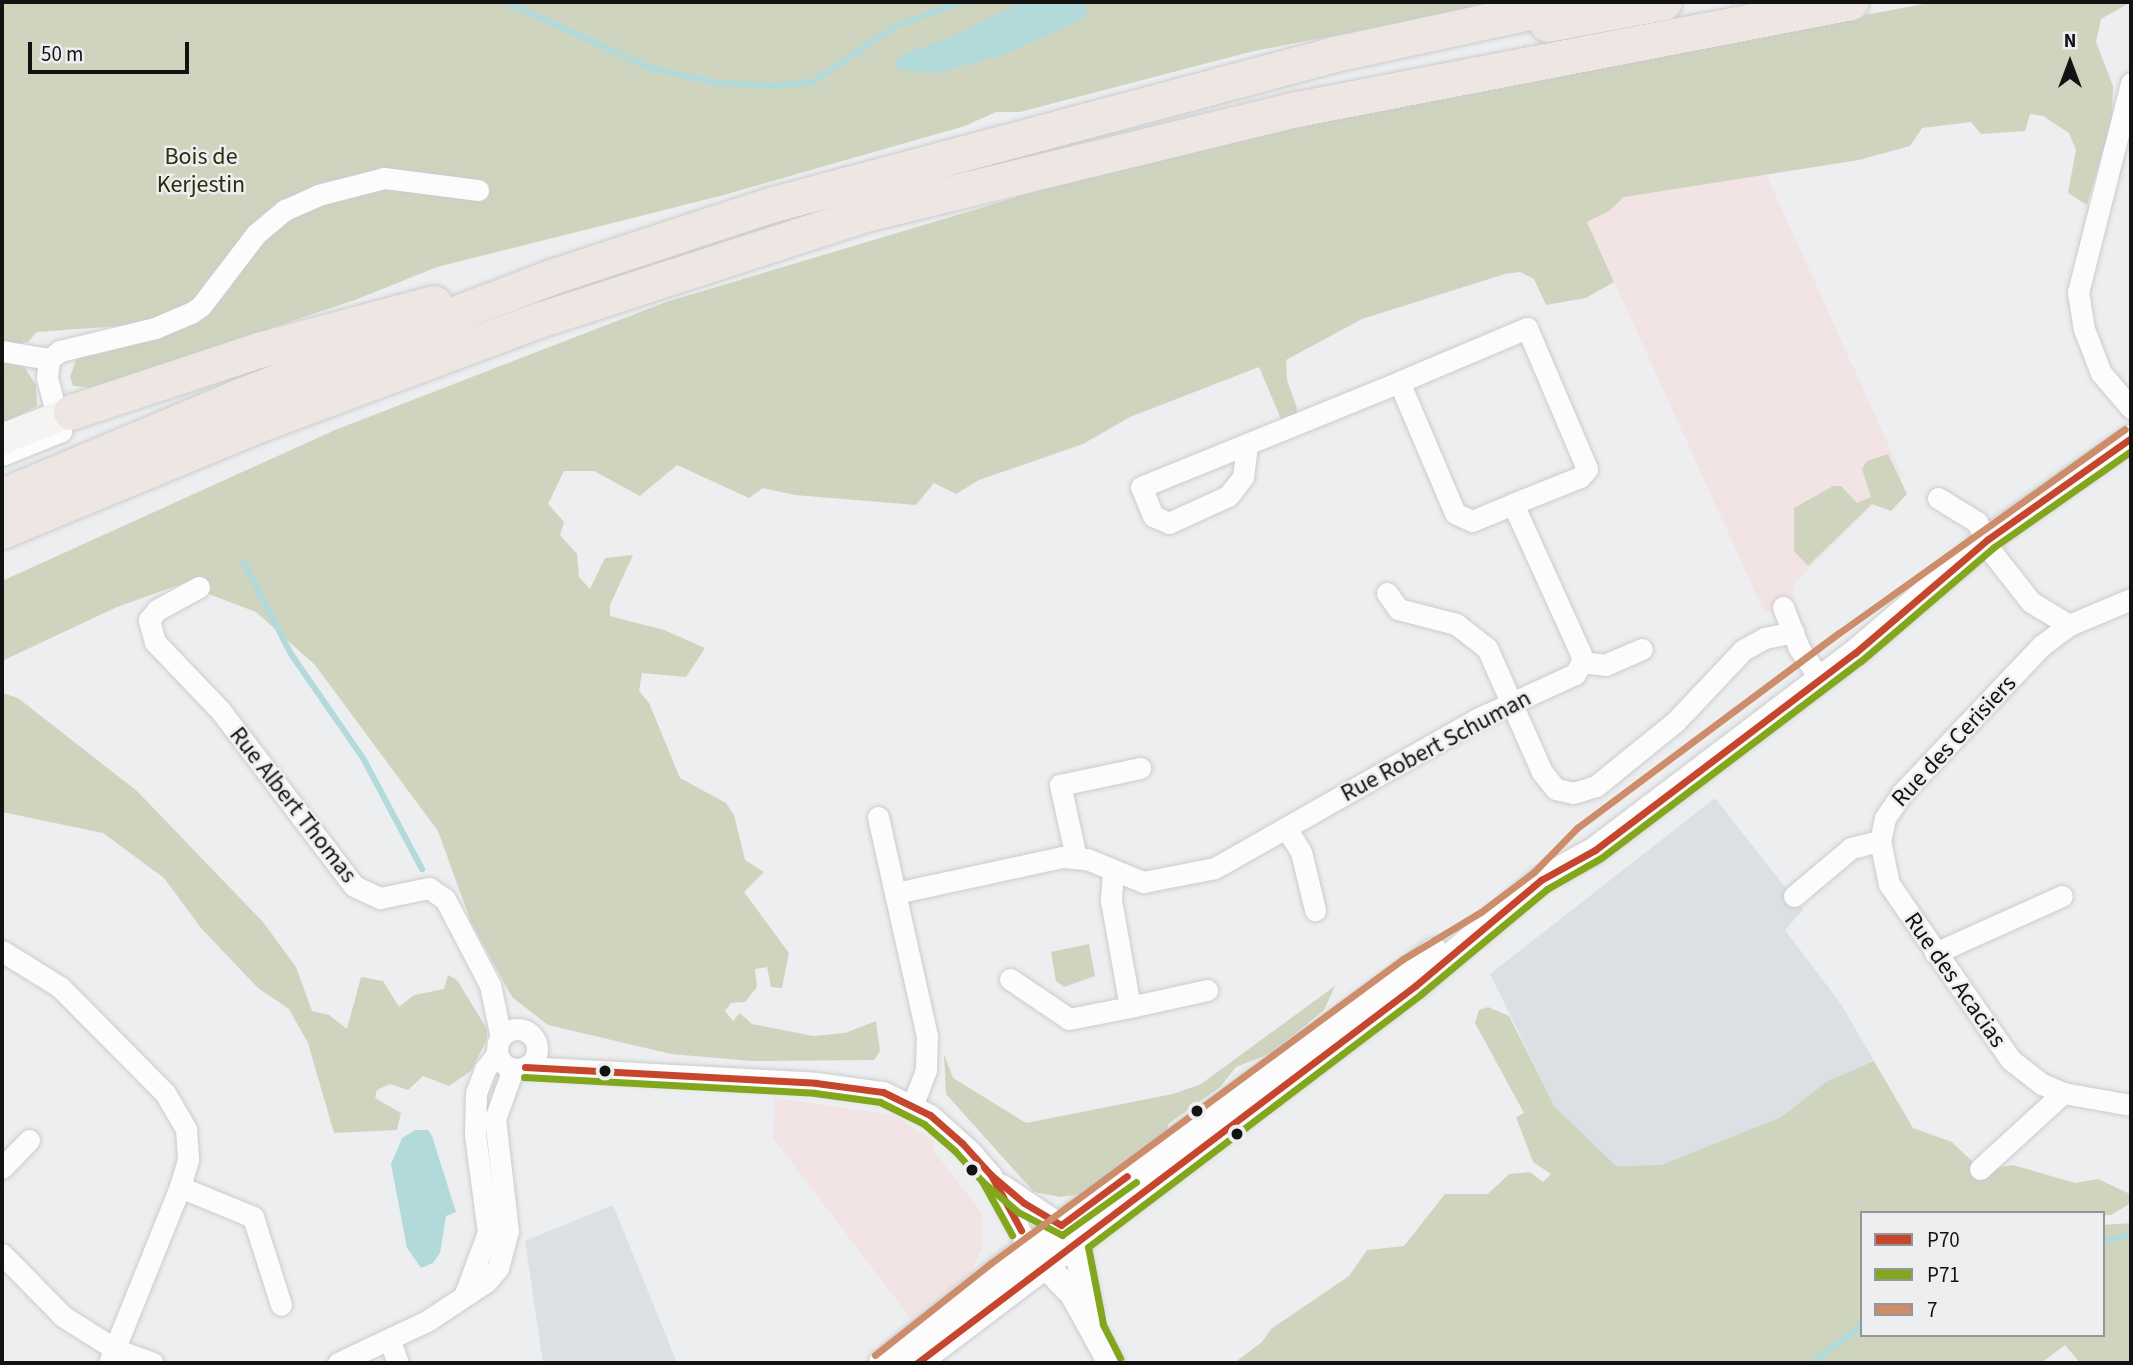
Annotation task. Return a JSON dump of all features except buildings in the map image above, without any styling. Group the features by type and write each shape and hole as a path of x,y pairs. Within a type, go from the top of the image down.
{"highway":[{"path":"2,496 242,395 554,276 770,205 1335,54 1575,2"},
{"path":"1086,121 1664,2"},
{"path":"2,530 255,426 539,320 869,213 1297,109 1851,2"},
{"path":"65,414 372,318 554,276"}],"main road":[{"path":"2,439 65,414"}],"street":[{"path":"2131,83 2079,279 2078,305 2101,373 2131,408"},
{"path":"2,351 50,359 72,344 155,328 191,313 201,306 223,273 270,220 318,195 384,178 478,190"},
{"path":"1247,445 1250,454 1243,477 1228,496 1169,523 1153,516 1141,487 1527,328 1587,468 1580,477 1472,521 1455,513 1399,382"},
{"path":"2,455 57,435 64,427 65,414 47,378 50,359"},
{"path":"882,1363 1037,1258 1408,992 1487,921 1541,880 1595,850 1815,673 1900,616 1942,576 1988,539 2131,438"},
{"path":"1938,498 1973,518 1988,539 1994,555 2031,602 2069,625"},
{"path":"1513,504 1582,662 1605,665 1642,649"},
{"name":"Rue Albert Thomas","path":"199,587 156,610 149,621 155,642 220,710 340,872 367,895 380,898 422,888 438,892 462,927 490,985 509,1057 653,1076 843,1085 883,1092 913,1104 951,1132 991,1175 1024,1203 1069,1234"},
{"path":"1387,593 1398,609 1455,624 1479,639 1494,659 1549,782 1563,792 1585,792 1676,721 1743,650 1765,638 1793,632"},
{"name":"Rue des Cerisiers","path":"1880,841 1885,818 1902,793 2042,645 2069,625 2131,599"},
{"path":"2031,602 2042,645"},
{"path":"1783,607 1815,673"},
{"name":"Rue Robert Schuman","path":"896,893 1046,859 1076,857 1113,872 1150,882 1215,868 1512,702 1575,674 1582,662"},
{"path":"1076,857 1060,785 1140,768"},
{"path":"878,817 928,1045 924,1078 913,1104"},
{"path":"1286,828 1301,852 1315,910"},
{"path":"1794,896 1851,848 1880,841"},
{"name":"Rue des Acacias","path":"1880,841 1889,884 2011,1060 2042,1084 2063,1093 2130,1102"},
{"path":"1113,872 1111,900 1130,1007"},
{"path":"1935,953 2062,897"},
{"path":"2,951 60,987 174,1104 188,1138 188,1160 180,1187 112,1356"},
{"path":"1010,979 1069,1019 1208,990"},
{"name":"Rue Albert Thomas","path":"490,985 531,1038 589,1068"},
{"path":"338,1363 390,1341 493,1275 506,1244 508,1220 495,1119 509,1057 512,1030 531,1038 535,1058 509,1057"},
{"path":"1980,1169 2063,1093"},
{"path":"2,1168 29,1140"},
{"name":"Rue Albert Thomas","path":"991,1175 1037,1258"},
{"path":"180,1187 253,1217 281,1305"},
{"path":"1069,1234 1093,1326"},
{"path":"2,1254 64,1317 112,1356 153,1363"},
{"path":"1037,1258 1073,1294 1111,1363"},
{"path":"917,1363 1037,1258"},
{"path":"390,1341 398,1363"}],"shaded area":[{"path":"1763,167 1903,477 1794,583 1794,599 1765,614 1577,200"},
{"path":"1715,798 1803,910 1785,930 1841,1004 1874,1061 1826,1082 1781,1117 1661,1165 1615,1166 1555,1107 1490,974"},
{"path":"775,1098 894,1115 934,1141 933,1150 982,1213 982,1248 969,1275 911,1319 773,1138"},
{"path":"613,1205 677,1363 543,1363 525,1241"}],"green space":[{"name":"Bois de Kerjestin","path":"2,2 1509,2 1254,51 1020,112 996,112 965,126 724,195 437,267 355,300 92,388 73,386 70,377 76,360 133,325 37,332 28,342 2,346"},
{"path":"1934,2 2131,2 2101,19 2096,42 2113,86 2112,120 2087,205 2068,193 2076,150 2069,133 2043,116 2030,114 2025,131 1981,134 1971,122 1922,128 1910,146 1859,160 1624,197 1609,211 1587,222 1614,282 1586,298 1546,305 1534,279 1520,272 1505,274 1362,319 1286,360 1287,380 1297,408 1296,415 1281,419 1259,367 1130,417 1083,444 979,480 956,494 934,483 916,505 795,495 763,488 749,498 677,465 640,496 594,471 564,471 548,504 564,522 560,535 577,554 579,577 590,589 605,558 633,555 610,605 610,616 664,630 705,648 686,677 642,673 639,691 649,703 680,778 726,803 734,815 745,860 764,872 744,892 789,953 782,988 771,987 767,967 755,969 757,987 745,1002 731,1003 725,1011 733,1021 740,1013 752,1024 813,1036 845,1033 876,1021 880,1051 874,1060 752,1061 671,1054 548,1025 512,997 471,922 438,831 315,665 256,612 206,593 198,578 117,607 2,661 2,581 335,430 666,302 1107,170 1310,120"},
{"path":"2,353 21,362 36,385 37,406 2,424"},
{"path":"1888,454 1907,494 1891,511 1872,504 1808,566 1794,551 1794,508 1833,486 1841,486 1857,503 1871,497 1862,469 1867,461"},
{"path":"2,693 18,698 137,791 263,922 296,967 312,1011 329,1015 347,1029 361,977 383,981 399,1007 414,995 444,989 448,975 457,980 487,1029 487,1039 471,1071 449,1086 423,1076 408,1090 390,1084 377,1090 375,1098 401,1113 397,1130 334,1133 308,1043 289,1009 258,988 201,928 164,878 103,833 2,812"},
{"path":"1089,944 1095,976 1064,987 1056,981 1051,952"},
{"path":"1335,986 1324,1010 1295,1034 1269,1054 1236,1067 1220,1087 1168,1124 1167,1130 1081,1194 1060,1197 1034,1192 946,1094 944,1054 953,1078 1026,1123 1173,1094 1201,1084"},
{"path":"1488,1007 1509,1016 1555,1107 1616,1166 1661,1165 1781,1117 1826,1082 1874,1061 1913,1128 1952,1142 1982,1171 2013,1165 2075,1183 2098,1179 2130,1194 2131,1203 2111,1215 2105,1215 2105,1211 1860,1211 1860,1337 2105,1337 2105,1225 2131,1223 2131,1363 2080,1363 2065,1345 2041,1363 1234,1363 1262,1342 1271,1329 1349,1276 1367,1250 1404,1246 1445,1194 1488,1194 1509,1174 1530,1172 1543,1182 1551,1174 1533,1162 1516,1117 1524,1113 1475,1023 1479,1010"}],"water":[{"path":"1020,2 1084,2 1087,11 1081,20 1005,54 938,73 898,70 896,62 903,54 952,37"},
{"path":"415,1130 428,1130 432,1136 456,1212 446,1216 440,1253 433,1263 421,1268 407,1248 391,1164 402,1138"}],"waterway":[{"path":"506,2 650,68 719,83 775,86 813,82 896,26 962,2"},
{"path":"244,563 291,654 363,758 422,869"},
{"path":"2105,1241 2131,1235"},
{"path":"1812,1363 1860,1327"}],"transit line":[{"name":"7","path":"875,1355 991,1263 1403,959 1481,912 1534,872 1577,828 1839,633 2125,429"},
{"name":"P70","path":"917,1363 1415,986 1541,880 1595,850 1855,653 1988,539 2131,438"},
{"name":"P71","path":"1120,1358 1103,1324 1088,1247 1421,994 1547,889 1601,858 1861,661 1994,547 2131,451"},
{"name":"P70","path":"525,1067 816,1083 883,1092 930,1115 962,1143 991,1175 1021,1230"},
{"name":"P71","path":"524,1077 815,1093 880,1102 924,1124 955,1151 982,1181 1012,1235"},
{"name":"P70","path":"991,1175 1024,1203 1061,1225 1127,1176"},
{"name":"P71","path":"984,1183 1018,1212 1062,1235 1136,1182"}]}
